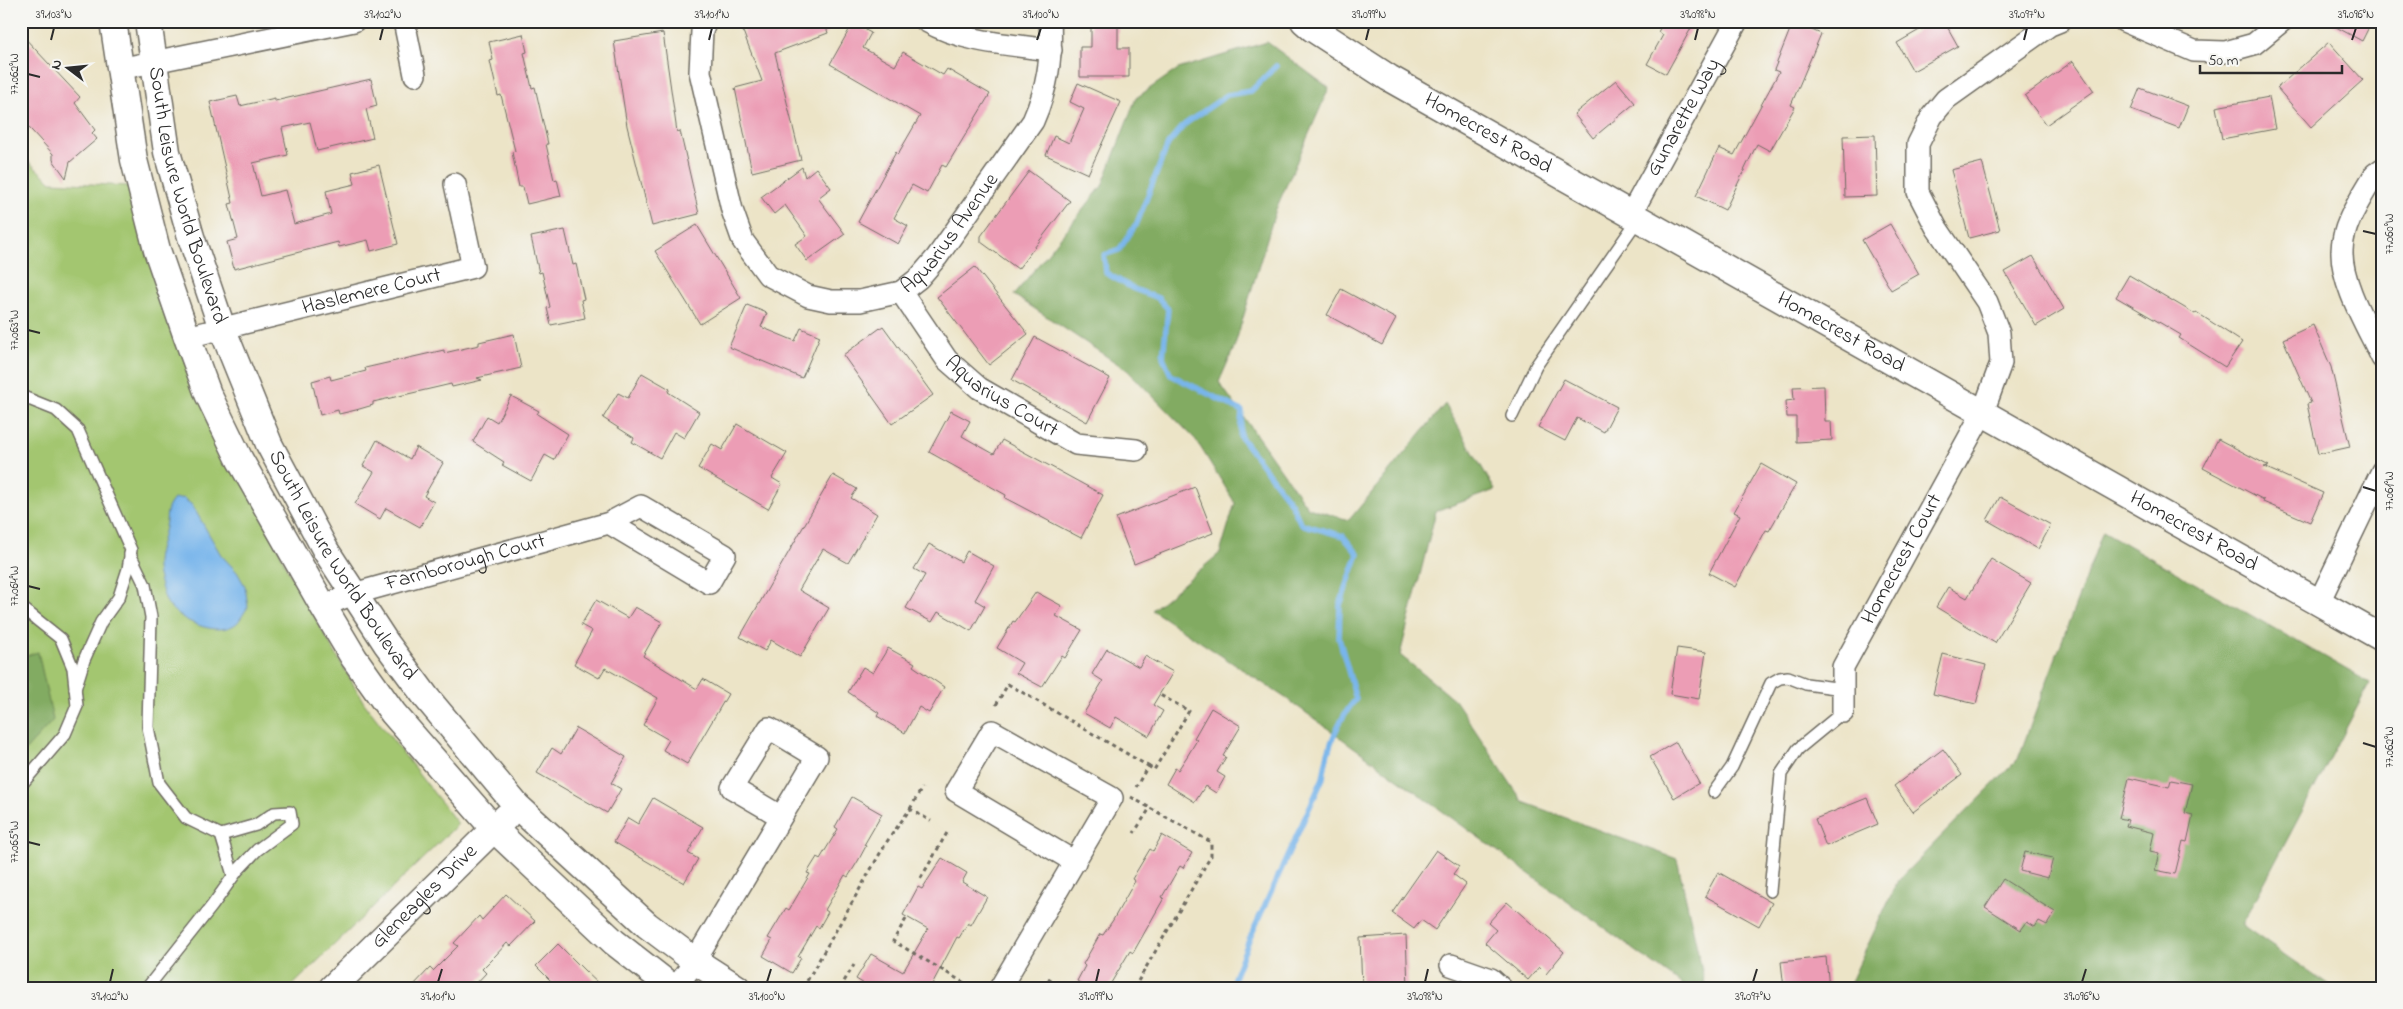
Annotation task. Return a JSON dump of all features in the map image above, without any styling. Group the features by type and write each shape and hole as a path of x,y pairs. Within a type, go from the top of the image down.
{"street":[{"name":"South Leisure World Boulevard","path":"113,21 134,160 157,250 187,337 208,394 240,460 323,606 354,658 393,713 494,829 614,942 675,988"},
{"name":"South Leisure World Boulevard","path":"148,21 168,152 191,237 222,328 270,444 326,551 353,594 426,697 517,806 647,925 695,961 737,988"},
{"path":"119,69 354,21"},
{"path":"404,21 415,75"},
{"name":"Aquarius Avenue","path":"706,21 702,31 700,72 732,210 743,241 768,275 808,296 831,301 860,302 900,292 919,278 937,257 1033,121 1044,96 1052,50 1050,21"},
{"path":"926,21 942,30 970,40 1052,50"},
{"name":"Homecrest Road","path":"1304,21 1389,78 2382,638"},
{"name":"Gunarette Way","path":"1635,216 1737,21"},
{"name":"Homecrest Court","path":"1843,712 1844,668 1983,412 2001,363 2000,333 1987,302 1936,227 1918,192 1918,144 1932,116 1946,99 2050,25 2060,21"},
{"path":"2124,21 2194,51 2224,52 2254,44 2282,21"},
{"path":"2382,170 2375,174 2349,222 2342,251 2347,281 2382,358"},
{"name":"Haslemere Court","path":"187,337 473,267 455,184"},
{"name":"Aquarius Court","path":"900,292 947,360 979,388 1076,444 1136,450"},
{"path":"2319,602 2382,471"},
{"name":"Farnborough Court","path":"323,606 353,594 609,523 641,506 725,555 709,583 609,523"},
{"path":"1000,988 1075,862 1112,798 992,731 956,791 1075,862"},
{"name":"Gleneagles Drive","path":"332,988 517,806"},
{"path":"675,988 695,961 780,816"},
{"path":"1451,965 1491,979 1501,988"}],"lane":[{"path":"1512,416 1536,366 1635,216"},
{"path":"21,396 56,410 78,430 130,550 130,554 146,585 152,617 148,727 160,782 186,818 221,835 256,825 274,813 290,812 292,824 257,850 233,876 212,906 147,988"},
{"path":"75,689 84,660 101,622 119,598 130,554"},
{"path":"21,607 61,639 73,668 77,706 65,734 21,785"},
{"path":"1714,792 1732,767 1771,683 1780,678 1788,677 1806,684 1843,689"},
{"path":"1770,892 1781,774 1798,749 1843,712"},
{"path":"221,835 233,876"}],"path":[{"path":"996,705 1008,684 1154,770 1189,711 1160,695"},
{"path":"1136,787 1148,766"},
{"path":"802,988 886,843 922,788"},
{"path":"1130,796 1211,842 1213,849 1211,856 1134,988"},
{"path":"1134,833 1150,808"},
{"path":"910,809 932,821"},
{"path":"921,878 948,831"},
{"path":"906,919 893,942 973,988"},
{"path":"840,988 854,965"},
{"path":"1048,979 1062,988"}],"green space":[{"path":"1267,42 1329,88 1276,209 1234,348 1219,382 1308,508 1349,520 1445,404 1495,490 1436,511 1400,655 1455,700 1523,802 1677,859 1706,988 1687,988 1287,699 1152,610 1220,553 1235,503 1196,440 1127,370 1014,295 1102,186 1136,98 1178,69"},
{"path":"21,155 51,182 129,186 287,569 364,703 458,824 290,988 21,988"},
{"path":"2103,531 2370,683 2242,925 2332,988 1848,988 1898,880 2018,759"},
{"path":"38,652 53,720 21,755 21,657"}],"water":[{"path":"183,498 192,505 221,555 237,572 245,586 248,607 237,623 229,627 209,628 188,621 171,608 166,601 158,575 158,556 169,506 174,499"}],"building":[{"path":"739,21 824,21 828,33 775,53 801,160 752,172 735,88 762,81"},
{"path":"1091,21 1118,21 1118,48 1129,48 1129,77 1080,77 1080,47 1091,47"},
{"path":"1664,21 1695,21 1666,74 1647,64 1663,35 1658,32"},
{"path":"1935,21 1944,21 1958,46 1913,71 1897,43"},
{"path":"2325,21 2372,21 2362,41"},
{"path":"1793,22 1821,34 1791,105 1795,107 1770,151 1757,144 1725,210 1696,196 1719,148 1734,155 1779,72 1774,70"},
{"path":"853,23 871,33 863,48 895,66 903,52 943,75 947,69 990,94 946,167 942,165 927,193 912,185 894,218 908,226 898,244 858,222 896,152 898,154 920,116 830,64"},
{"path":"663,33 677,132 680,131 699,214 652,226 627,126 614,41"},
{"path":"21,34 80,97 75,103 95,130 92,133 97,139 70,162 66,178 53,160 53,154 21,119"},
{"path":"523,34 527,52 524,53 532,88 535,87 554,180 557,179 561,196 527,204 523,187 519,187 512,152 515,151 501,95 498,96 490,61 493,60 489,42"},
{"path":"2329,42 2363,80 2311,127 2277,88"},
{"path":"2073,61 2094,91 2046,125 2025,96"},
{"path":"371,79 377,106 366,109 373,138 317,151 310,122 282,128 288,155 253,163 261,196 285,190 294,224 331,214 326,191 355,184 352,172 379,165 398,244 371,251 368,240 339,247 338,242 234,269 227,242 238,239 229,204 233,203 210,102 237,96 240,106 275,98 275,101"},
{"path":"1616,80 1635,103 1593,138 1574,114"},
{"path":"1078,83 1121,102 1088,174 1046,155 1054,136 1069,143 1084,109 1070,102"},
{"path":"2140,88 2188,106 2179,128 2131,110"},
{"path":"2269,97 2275,129 2222,139 2216,107"},
{"path":"1875,135 1877,196 1845,197 1843,136"},
{"path":"1982,162 2000,230 1969,238 1951,170"},
{"path":"802,167 805,177 816,168 831,188 818,198 845,234 807,261 795,244 807,236 785,205 774,214 761,197"},
{"path":"1029,171 1070,201 1018,269 981,242 981,236"},
{"path":"1890,224 1919,274 1891,290 1862,240"},
{"path":"697,225 741,298 700,324 655,251"},
{"path":"565,230 573,265 576,264 584,299 581,300 585,318 551,325 547,308 550,307 542,272 539,273 531,237"},
{"path":"2033,256 2064,309 2036,326 2005,272"},
{"path":"975,267 1028,334 989,365 937,297"},
{"path":"2129,275 2195,314 2196,312 2242,342 2225,367 2179,338 2181,335 2116,297"},
{"path":"1341,289 1396,319 1382,345 1327,315"},
{"path":"747,305 767,313 761,327 795,341 801,328 820,336 802,378 729,347"},
{"path":"2313,325 2331,367 2350,447 2318,454 2307,404 2311,403 2283,339"},
{"path":"883,326 933,395 892,424 843,355"},
{"path":"514,334 521,368 477,378 482,380 452,387 451,384 373,402 373,405 339,414 338,410 320,415 312,381 330,376 331,380 366,371 365,368 444,350 444,353"},
{"path":"1035,337 1110,378 1087,422 1012,380"},
{"path":"642,373 670,389 668,392 699,412 684,438 674,432 660,458 632,442 634,438 603,418 618,393 628,398"},
{"path":"1564,379 1617,407 1604,432 1577,418 1565,441 1538,427"},
{"path":"1824,386 1825,421 1831,421 1832,440 1796,442 1796,417 1787,417 1786,401 1794,400 1793,387"},
{"path":"511,396 539,411 537,414 568,434 554,460 545,455 531,481 502,465 504,462 473,442 487,416 497,422"},
{"path":"951,411 970,421 962,436 994,454 1002,440 1103,495 1081,538 1005,498 1006,495 929,452"},
{"path":"737,424 787,453 772,478 782,484 768,509 698,468 712,444 722,450"},
{"path":"2218,439 2269,466 2264,467 2323,493 2310,522 2263,502 2264,500 2203,468"},
{"path":"377,440 410,459 416,447 443,463 424,496 434,502 420,527 386,508 380,519 355,504 374,472 363,466"},
{"path":"1761,464 1796,484 1769,531 1766,530 1735,587 1709,573 1740,515 1734,512"},
{"path":"833,475 857,489 851,498 877,514 848,563 823,549 799,590 829,608 800,657 771,640 765,651 740,637"},
{"path":"1195,487 1213,533 1134,564 1116,518"},
{"path":"2000,497 2051,525 2038,549 1987,520"},
{"path":"929,544 961,562 967,551 994,566 975,600 985,606 971,631 938,612 932,622 906,608 925,575 914,569"},
{"path":"1991,559 2031,583 1995,643 1936,607 1948,587 1967,598"},
{"path":"1036,592 1062,606 1056,616 1082,630 1065,658 1062,656 1042,687 1016,673 1022,663 997,648 1013,621 1015,622"},
{"path":"596,600 628,618 635,607 662,622 643,656 697,689 703,679 728,694 687,764 663,750 669,740 643,725 658,698 605,668 599,678 574,664 592,631 581,625"},
{"path":"888,648 915,663 913,666 944,687 929,713 919,707 905,733 877,716 879,713 848,692 863,667 873,673"},
{"path":"1677,648 1706,652 1699,699 1670,694"},
{"path":"1107,649 1139,667 1145,656 1173,672 1153,705 1163,711 1149,736 1116,717 1110,728 1084,713 1103,681 1092,674"},
{"path":"1943,654 1986,665 1976,704 1933,694"},
{"path":"1211,708 1241,726 1223,756 1226,757 1217,772 1225,777 1216,793 1205,786 1195,802 1166,784 1175,768 1178,770 1197,740 1194,738"},
{"path":"576,728 626,757 611,783 621,789 607,813 537,773 552,748 561,754"},
{"path":"1676,742 1699,783 1674,798 1650,757"},
{"path":"1943,749 1962,775 1913,812 1894,786"},
{"path":"2129,778 2169,787 2171,780 2192,784 2185,813 2193,815 2187,842 2183,841 2175,874 2155,870 2159,853 2150,851 2154,833 2126,826 2128,820 2119,818"},
{"path":"852,797 882,814 864,845 866,846 858,861 848,877 845,875 825,910 828,912 819,928 816,926 798,957 801,958 792,973 763,956 772,940 768,938 786,908 789,910 810,874 807,873 817,857 820,859 838,829 835,827"},
{"path":"653,798 703,827 688,853 698,859 684,883 614,842 628,818 638,824"},
{"path":"1867,798 1878,824 1826,846 1815,819"},
{"path":"1162,835 1192,853 1183,868 1180,866 1133,953 1130,951 1108,988 1088,988 1077,981 1085,966 1083,964 1100,934 1103,935 1113,920 1135,881 1132,879 1150,849 1153,851"},
{"path":"1436,850 1459,866 1453,874 1466,884 1435,930 1421,920 1414,929 1392,913"},
{"path":"2025,852 2053,858 2048,878 2020,871"},
{"path":"942,858 967,873 962,882 987,897 971,925 968,923 959,938 957,937 930,988 871,988 856,979 871,954 903,972 928,929 903,915 918,887 922,889"},
{"path":"1718,872 1772,903 1759,926 1705,896"},
{"path":"2003,879 2055,912 2047,925 2039,921 2035,927 2027,922 2021,930 1985,907"},
{"path":"506,894 535,921 511,946 507,943 482,969 486,973 472,988 411,988 430,968 433,971 458,946 454,943 479,916 482,920"},
{"path":"1507,902 1564,952 1546,974 1539,967 1528,980 1485,943 1496,930 1488,923"},
{"path":"1406,935 1408,988 1362,988 1360,938"},
{"path":"558,944 603,988 558,988 536,966"},
{"path":"1826,957 1829,988 1784,988 1781,962"}],"waterway":[{"path":"1230,988 1249,940 1323,778 1327,756 1338,726 1356,699 1339,638 1340,605 1358,554 1343,536 1301,524 1291,503 1240,436 1242,411 1171,375 1163,357 1168,309 1158,298 1134,289 1106,273 1104,255 1119,250 1137,223 1168,144 1185,124 1227,95 1251,91 1276,66"}]}
